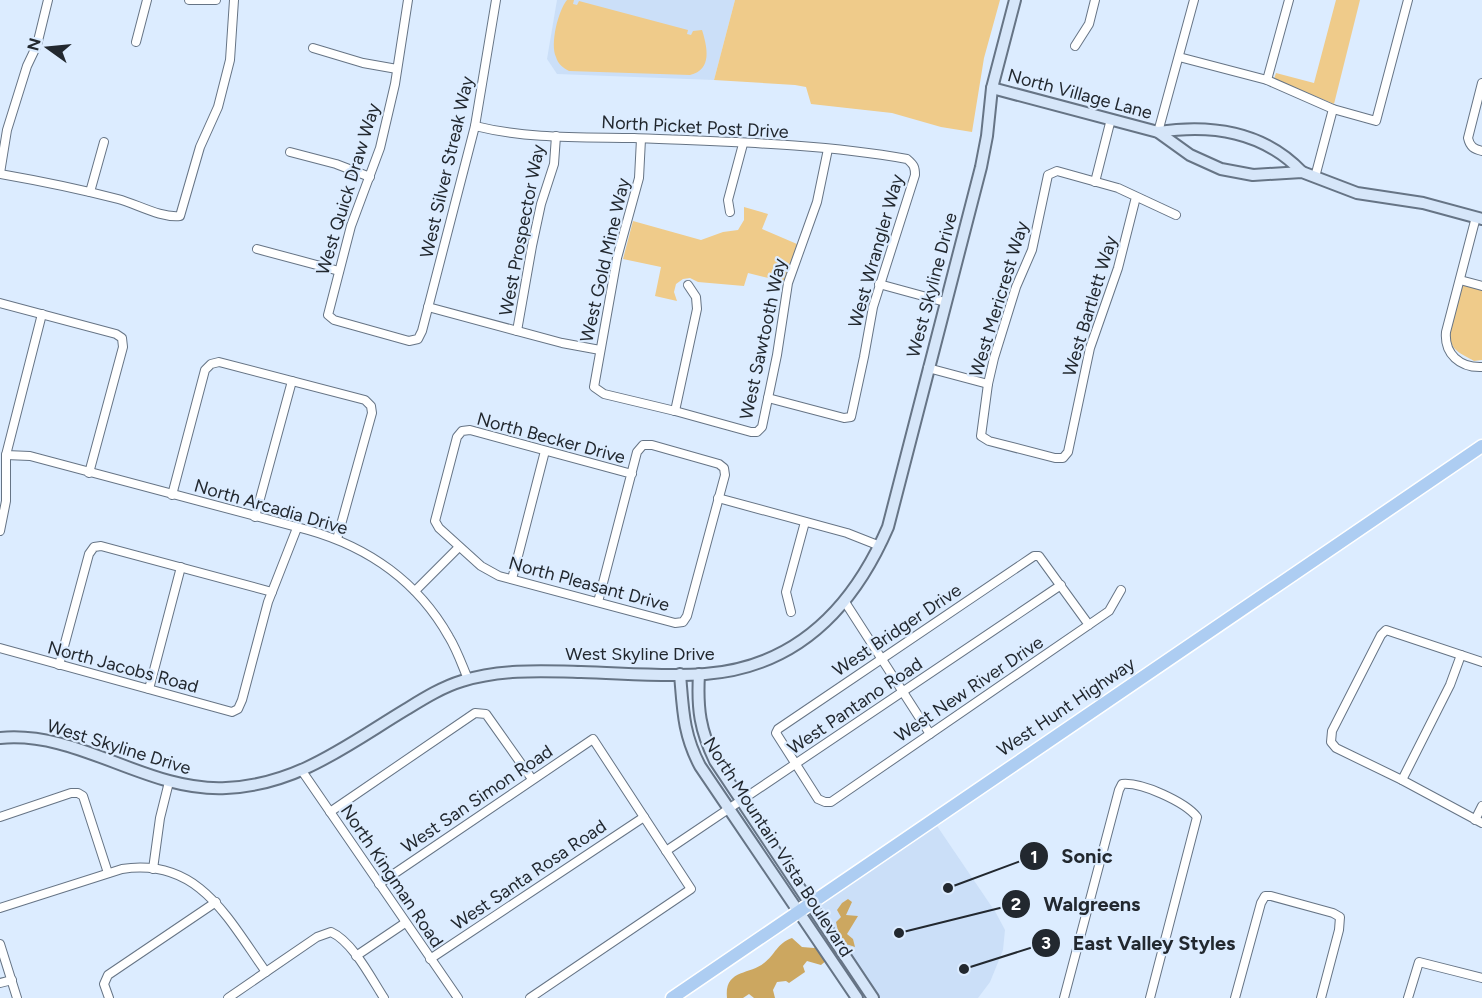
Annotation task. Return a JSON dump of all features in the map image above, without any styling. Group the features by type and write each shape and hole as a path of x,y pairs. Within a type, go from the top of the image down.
{"main road":[{"name":"West Hunt Highway","path":"672,998 1482,446"}],"street":[{"path":"48,0 37,45 27,66 7,130 0,174 90,192 166,215 180,216 200,147 218,107 230,60 234,0"},
{"path":"136,42 147,0"},
{"path":"189,0 216,0"},
{"name":"West Quick Draw Way","path":"408,0 397,69 380,148 351,226 328,315 334,320 409,341 418,339"},
{"name":"West Silver Streak Way","path":"418,339 475,126 496,0"},
{"name":"West Skyline Drive","path":"0,738 48,740 169,782 204,788 247,787 302,771 324,760 428,695 468,679 531,670 699,674 740,668 774,657 806,638 828,621 858,585 888,527 985,150 992,88 1015,0"},
{"path":"1075,46 1089,24 1095,0"},
{"path":"1158,132 1194,0"},
{"path":"1268,80 1289,0"},
{"path":"1179,57 1268,80 1333,108 1376,121 1408,0"},
{"path":"313,48 363,63 397,69"},
{"path":"1482,83 1468,138 1469,145 1482,152"},
{"name":"North Village Lane","path":"992,88 1158,132 1190,155 1221,168 1253,175 1302,172"},
{"path":"1315,177 1333,108"},
{"path":"1111,119 1095,182 1118,189 1176,215"},
{"name":"North Picket Post Drive","path":"475,126 513,134 867,152 907,159 912,164"},
{"name":"North Village Lane","path":"1158,132 1196,128 1235,133 1270,147 1302,172 1357,193 1423,203 1479,218"},
{"name":"West Prospector Way","path":"517,331 531,246 554,164 556,136"},
{"name":"West Gold Mine Way","path":"641,139 639,177 617,258 594,387 604,394 675,411"},
{"path":"90,192 104,142"},
{"path":"730,212 728,200 743,144"},
{"name":"West Sawtooth Way","path":"675,411 751,432 758,432 762,427 788,283 817,202 828,149"},
{"path":"290,152 370,177"},
{"name":"West Wrangler Way","path":"768,398 844,418 851,417 879,285 915,176 915,167 912,164"},
{"name":"West Mericrest Way","path":"981,436 988,384 1005,321 1032,249 1048,175 1057,171 1095,182"},
{"name":"West Bartlett Way","path":"981,436 989,441 1055,458 1063,458 1068,452 1090,348 1118,268 1136,197"},
{"path":"1479,218 1460,280 1445,342 1454,358 1472,368 1482,367"},
{"path":"257,249 339,271"},
{"path":"1460,280 1482,286"},
{"path":"675,411 697,309 696,297 688,285"},
{"path":"879,285 945,302"},
{"path":"0,303 116,334 122,338 123,347 89,473"},
{"path":"428,307 562,343 600,350"},
{"path":"0,531 6,455 42,314"},
{"path":"172,495 205,370 211,364 219,362 365,400 371,406 372,413 337,539"},
{"path":"928,368 988,384"},
{"path":"255,517 292,381"},
{"name":"North Becker Drive","path":"435,521 457,437 462,431 470,430 632,474"},
{"path":"598,602 637,452 643,445 652,445 719,464 724,468 724,475 718,498 848,533 880,546"},
{"path":"512,579 545,451"},
{"name":"North Arcadia Drive","path":"6,455 30,456 337,539 357,548 388,568 428,605 450,638 468,679"},
{"name":"North Pleasant Drive","path":"435,521 439,528 481,567 499,576 675,623 683,622 687,616 718,498"},
{"path":"791,612 786,592 805,522"},
{"path":"59,664 89,554 94,547 101,546 272,592 297,528"},
{"path":"415,591 459,547"},
{"name":"West Bridger Drive","path":"796,765 776,733 778,729 1034,556 1040,556 1061,585"},
{"path":"149,689 182,567"},
{"path":"1061,585 1089,625"},
{"name":"West Pantano Road","path":"666,851 1061,585"},
{"name":"West New River Drive","path":"796,765 818,799 831,802 1109,611 1121,590"},
{"name":"North Jacobs Road","path":"0,648 232,712 238,709 242,700 272,592"},
{"path":"845,602 930,734"},
{"path":"1482,662 1386,630 1381,635 1332,731 1331,742 1336,748 1479,821 1482,806"},
{"path":"1402,780 1450,685 1461,656"},
{"name":"North Mountain Vista Boulevard","path":"680,674 688,741 700,766 857,998"},
{"name":"North Mountain Vista Boulevard","path":"699,674 700,723 716,761 873,998"},
{"path":"330,812 475,713 486,714 532,779"},
{"name":"West San Simon Road","path":"379,884 593,739 644,817"},
{"name":"North Kingman Road","path":"302,771 458,998"},
{"path":"153,868 160,818 169,782"},
{"path":"1064,998 1119,790 1122,784 1131,783 1155,791 1191,810 1197,817 1150,998"},
{"path":"0,817 71,793 78,793 83,796 108,873"},
{"path":"530,998 691,889 644,817"},
{"name":"West Santa Rosa Road","path":"430,959 644,817"},
{"path":"0,908 130,867 171,872 189,879 208,893 266,972"},
{"path":"1236,998 1261,903 1265,896 1302,904 1340,917 1340,930 1321,998"},
{"path":"109,998 105,981 108,975 216,902"},
{"path":"356,956 405,922"},
{"path":"228,998 318,937 333,933 339,936 356,956 381,997"},
{"path":"0,944 17,998"},
{"path":"1408,998 1419,962 1482,978"},
{"path":"0,983 12,980"}],"shaded area":[{"path":"557,0 735,0 714,80 557,74 547,59"},
{"path":"567,0 574,0 573,4 577,5 579,1 688,30 687,34 691,35 693,31 702,30 706,50 705,63 697,72 690,75 569,71 558,62 554,51 554,36 558,19"},
{"path":"735,0 1000,0 984,58 972,132 941,127 892,113 811,104 806,87 714,80"},
{"path":"1336,0 1360,0 1334,104 1274,79 1276,73 1314,83"},
{"path":"744,207 768,214 762,229 797,244 785,282 748,273 744,286 683,279 676,284 674,292 677,301 655,296 661,267 623,259 633,221 701,240 723,232 738,230 744,220"},
{"path":"1463,282 1482,289 1482,360 1474,361 1461,354 1451,342 1452,316"},
{"path":"933,820 996,913 1005,930 1003,950 990,982 978,998 865,998 803,909"},
{"path":"848,899 852,902 846,915 858,916 847,934 853,939 855,947 846,944 821,965 807,961 803,966 805,972 789,983 777,982 773,990 775,998 754,998 749,994 743,998 727,998 727,989 734,977 764,963 787,940 792,938 802,947 814,948 838,931 836,922 841,917 837,910"}],"place":[{"name":"Sonic","path":"948,888"},
{"name":"Walgreens","path":"899,933"},
{"name":"East Valley Styles","path":"964,969"}]}
